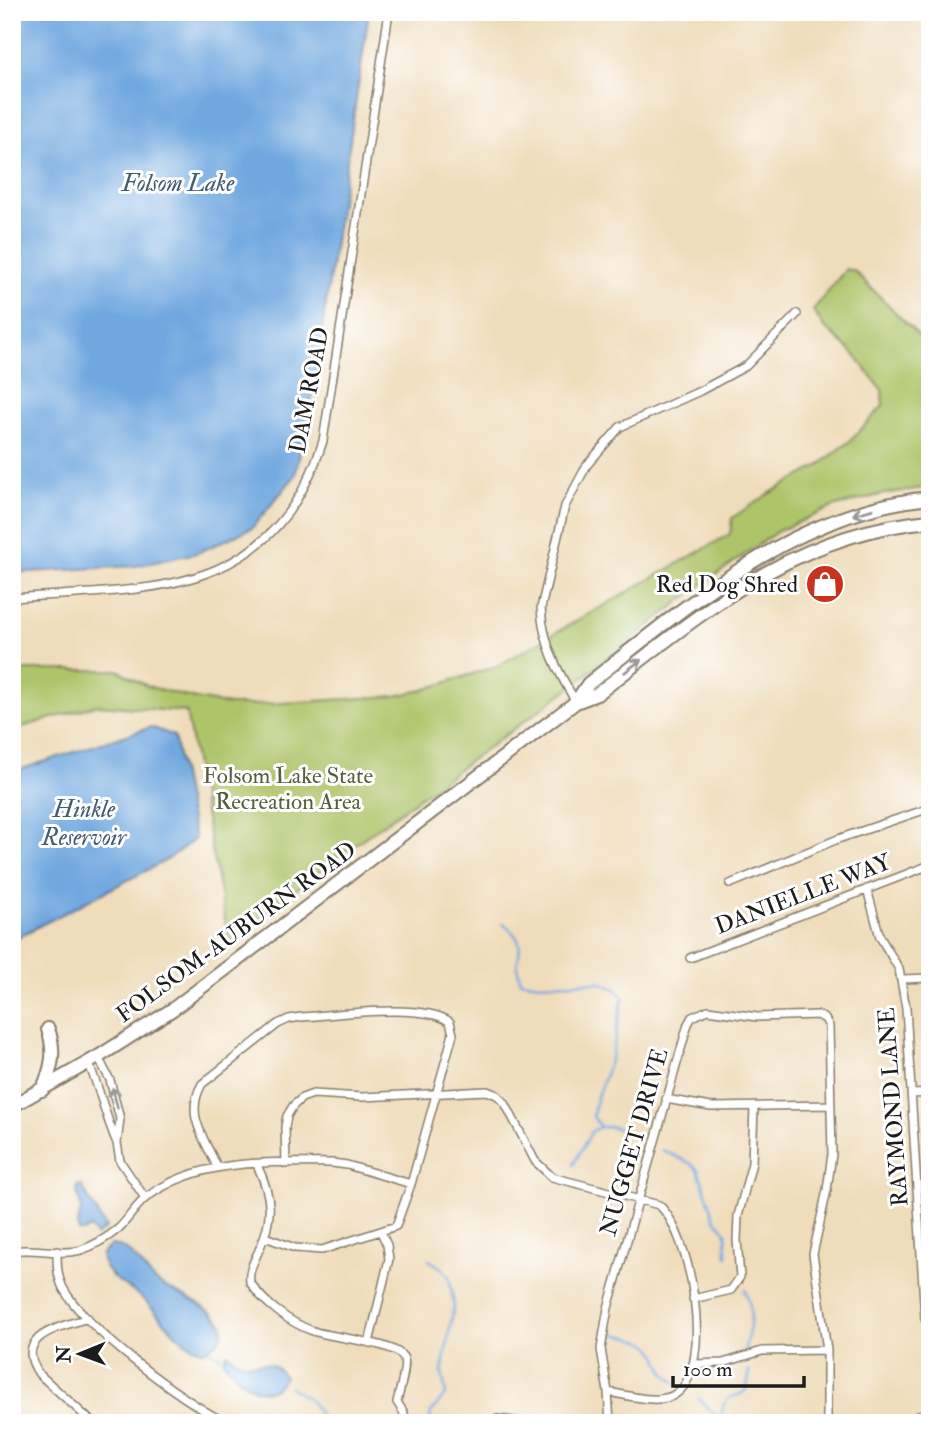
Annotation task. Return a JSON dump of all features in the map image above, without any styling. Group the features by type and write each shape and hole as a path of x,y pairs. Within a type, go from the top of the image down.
{"main road":[{"name":"FOLSOM-AUBURN ROAD","path":"576,702 587,684 695,600 757,557 792,538 841,519 876,508 930,498"},
{"name":"FOLSOM-AUBURN ROAD","path":"12,1106 93,1060 207,984 576,702 597,694 705,611 756,577 797,557 855,535 930,521"},
{"path":"42,1090 53,1058 53,1044 48,1029"}],"street":[{"name":"DAM ROAD","path":"12,598 150,588 188,581 217,570 247,552 269,534 294,505 306,485 323,441 389,12"},
{"path":"576,702 554,665 542,625 541,608 565,506 587,465 620,426 700,391 746,366 797,314"},
{"path":"730,884 838,839 930,808"},
{"name":"DANIELLE WAY","path":"690,958 930,865"},
{"name":"RAYMOND LANE","path":"867,889 880,937 902,979 912,1094 925,1319 930,1328"},
{"path":"902,979 930,978"},
{"name":"NUGGET DRIVE","path":"610,1423 601,1349 608,1308 688,1024 699,1012 708,1010 763,1017 818,1016 825,1019 829,1029 830,1105"},
{"path":"217,1167 194,1116 196,1094 202,1084 278,1024 289,1019 382,1011 411,1012 446,1018 453,1027 411,1184 396,1226 322,1250 295,1248 265,1237"},
{"path":"93,1060 110,1080 120,1119 117,1143"},
{"path":"93,1060 106,1118 117,1143 120,1161 145,1198"},
{"path":"286,1164 287,1116 302,1098 313,1094 362,1097 487,1091 497,1095 511,1112 535,1161 552,1177 659,1205 667,1213 692,1280 695,1364 683,1387 669,1397 660,1399 608,1392"},
{"path":"912,1094 930,1093"},
{"path":"666,1100 697,1106 830,1105 830,1173 813,1254 827,1350 827,1423"},
{"path":"694,1298 731,1290 740,1277 738,1216 752,1163 754,1107"},
{"path":"257,1165 268,1187 270,1207 269,1227 249,1276 253,1287 290,1319 312,1331 399,1352 404,1357 405,1364 397,1402 404,1413 403,1423"},
{"path":"12,1251 74,1251 90,1246 118,1228 145,1198 183,1177 217,1167 347,1165 411,1184"},
{"path":"369,1343 389,1259 381,1232"},
{"path":"57,1251 58,1277 88,1318 156,1378 226,1423"},
{"path":"88,1318 47,1331 38,1337 31,1356 33,1366 39,1374 93,1423"},
{"path":"695,1364 723,1363 762,1351 827,1350"},
{"path":"912,1421 919,1415 930,1413"},
{"path":"477,1423 497,1419 530,1423"}],"green space":[{"name":"Folsom Lake State Recreation Area","path":"846,269 854,271 930,347 930,487 883,494 833,507 778,531 692,592 563,693 331,862 229,942 186,712 97,705 12,730 12,670 118,670 147,686 196,699 230,705 250,705 395,696 423,690 497,666 730,534 732,518 817,467 851,440 883,406 882,390 852,352 823,326 813,310"}],"water":[{"name":"Folsom Lake","path":"12,12 369,12 313,391 295,476 252,528 197,553 136,566 12,573"},
{"name":"Hinkle Reservoir","path":"151,727 174,736 195,839 167,860 12,940 12,772"},
{"path":"81,1185 106,1228 96,1236 90,1228 79,1232 81,1209 77,1186"},
{"path":"111,1245 131,1253 156,1281 219,1319 223,1329 219,1340 204,1351 178,1336 142,1298 107,1270 101,1255"},
{"path":"226,1353 247,1364 263,1363 273,1366 285,1377 269,1391 252,1388 223,1360"}],"waterway":[{"path":"503,923 518,939 518,972 521,981 540,984 600,982 617,990 623,997 612,1055 593,1116 600,1127 613,1127 628,1132"},
{"path":"573,1165 592,1131 600,1127"},
{"path":"662,1150 690,1163 698,1170 715,1219 726,1232 727,1256"},
{"path":"429,1260 443,1269 449,1277 454,1306 442,1372 446,1394 431,1412 430,1423"},
{"path":"745,1290 751,1313 745,1349"},
{"path":"612,1333 641,1340 651,1346 664,1371 676,1383"},
{"path":"209,1349 223,1358"},
{"path":"721,1423 722,1409 727,1400 740,1395 746,1389 749,1370"},
{"path":"290,1387 310,1400 325,1423"},
{"path":"699,1399 721,1421"}],"place":[{"name":"Red Dog Shred","path":"825,584"}]}
